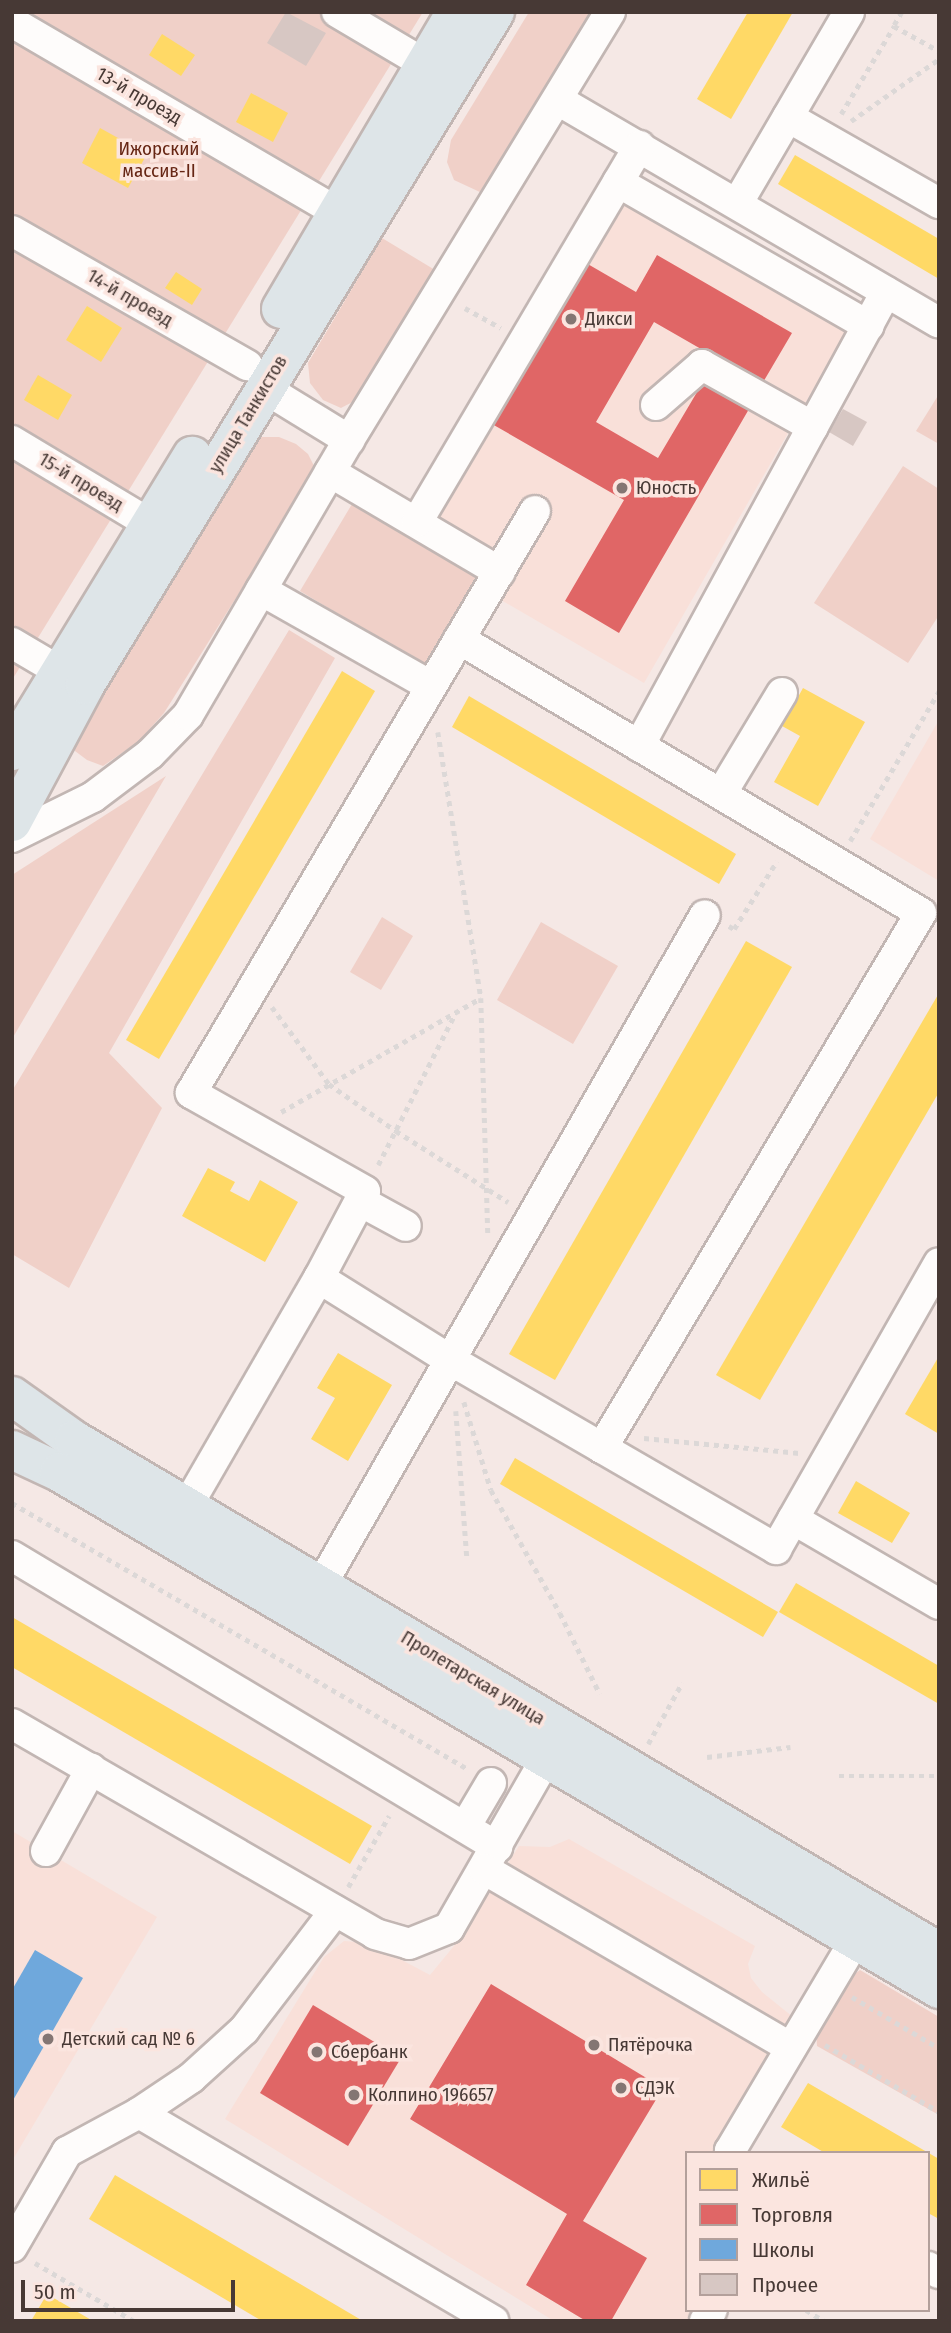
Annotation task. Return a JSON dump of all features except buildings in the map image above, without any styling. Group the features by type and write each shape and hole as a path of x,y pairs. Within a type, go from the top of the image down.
{"main road":[{"name":"улица Танкистов","path":"12,822 250,376 327,206 425,64 456,12"},
{"name":"улица Танкистов","path":"12,751 150,524 495,12"},
{"name":"Пролетарская улица","path":"12,1396 74,1440 320,1587 554,1746"},
{"name":"Пролетарская улица","path":"12,1450 58,1472 554,1746 863,1926 939,1989"},
{"name":"Пролетарская улица","path":"863,1926 939,1952"}],"street":[{"path":"337,12 425,64"},
{"path":"12,837 93,797 150,754 188,715 349,440 610,12"},
{"path":"737,204 849,12"},
{"name":"13-й проезд","path":"12,22 327,206"},
{"path":"558,100 939,323"},
{"path":"788,117 939,203"},
{"path":"417,523 639,146"},
{"path":"618,182 868,326"},
{"name":"14-й проезд","path":"12,231 250,376 349,440"},
{"path":"639,746 886,292"},
{"path":"656,405 702,365 813,427"},
{"name":"15-й проезд","path":"12,441 150,524"},
{"path":"330,472 500,572"},
{"path":"406,1226 253,1128 191,1093 535,511"},
{"path":"261,590 431,686"},
{"path":"459,639 920,913 607,1441"},
{"path":"12,643 61,672"},
{"path":"721,794 782,693"},
{"path":"320,1587 452,1361 705,915"},
{"path":"186,1508 319,1278 362,1196"},
{"path":"319,1278 452,1361 607,1441 776,1549 939,1263"},
{"path":"793,1519 939,1604"},
{"path":"12,1556 465,1827 491,1858 796,2040"},
{"path":"12,1724 375,1934 409,1944 449,1928 554,1746"},
{"path":"46,1852 91,1769"},
{"path":"465,1827 491,1783"},
{"path":"18,2252 67,2152 139,2113 191,2078 244,2030 335,1911"},
{"path":"733,2151 863,1926"},
{"path":"139,2113 494,2321"}],"path":[{"path":"827,139 902,12"},
{"path":"894,26 939,51"},
{"path":"827,139 939,59"},
{"path":"465,308 524,341"},
{"path":"431,686 481,998 488,1242"},
{"path":"836,863 939,691"},
{"path":"705,915 734,929 792,836"},
{"path":"255,984 329,1084 396,1131 533,1218"},
{"path":"253,1128 481,998"},
{"path":"362,1196 456,1013"},
{"path":"452,1361 467,1558"},
{"path":"452,1361 491,1490 560,1613 600,1694"},
{"path":"607,1441 829,1455"},
{"path":"12,1503 491,1783"},
{"path":"645,1747 682,1684"},
{"path":"707,1757 790,1747"},
{"path":"839,1776 939,1776"},
{"path":"335,1911 403,1791"},
{"path":"829,1984 939,2048"},
{"path":"796,2040 939,2112"},
{"path":"18,2252 134,2321"}],"shaded area":[{"path":"599,185 848,329 644,683 394,538"},
{"path":"939,720 939,881 870,839"},
{"name":"Детский сад № 6","path":"12,1831 157,1917 12,2161"},
{"path":"569,1839 755,1946 748,1964 751,1978 762,1992 793,2017 715,2151 685,2151 685,2312 701,2312 696,2321 554,2321 225,2119 324,1957 344,1941 370,1943 430,1975 458,1941 519,1846 550,1847"}],"green space":[{"name":"Ижорский массив-II","path":"12,12 423,12 12,680"},
{"path":"529,12 596,12 500,180 482,193 454,180 447,162 451,140"},
{"path":"382,238 435,270 360,398 341,408 323,400 310,383 308,363"},
{"path":"939,394 939,444 916,431"},
{"path":"258,437 279,437 296,444 308,454 316,470 164,713 138,742 103,766 87,760 75,751 74,737"},
{"path":"903,466 939,489 939,615 908,663 814,603"},
{"path":"355,499 487,577 432,670 300,591"},
{"path":"289,630 335,658 109,1053 162,1108 69,1288 12,1254 12,1091"},
{"path":"166,776 12,1039 12,875"},
{"path":"382,917 413,936 381,990 350,972"},
{"path":"541,922 618,966 573,1044 497,1000"},
{"path":"860,1970 939,2017 939,2115 817,2046 816,2029 845,1981"}],"place":[{"name":"Дикси","path":"571,319"},
{"name":"Юность","path":"622,488"},
{"name":"Детский сад № 6","path":"48,2039"},
{"name":"Пятёрочка","path":"594,2045"},
{"name":"Сбербанк","path":"317,2052"},
{"name":"СДЭК","path":"621,2088"},
{"name":"Колпино 196657","path":"354,2095"}]}
